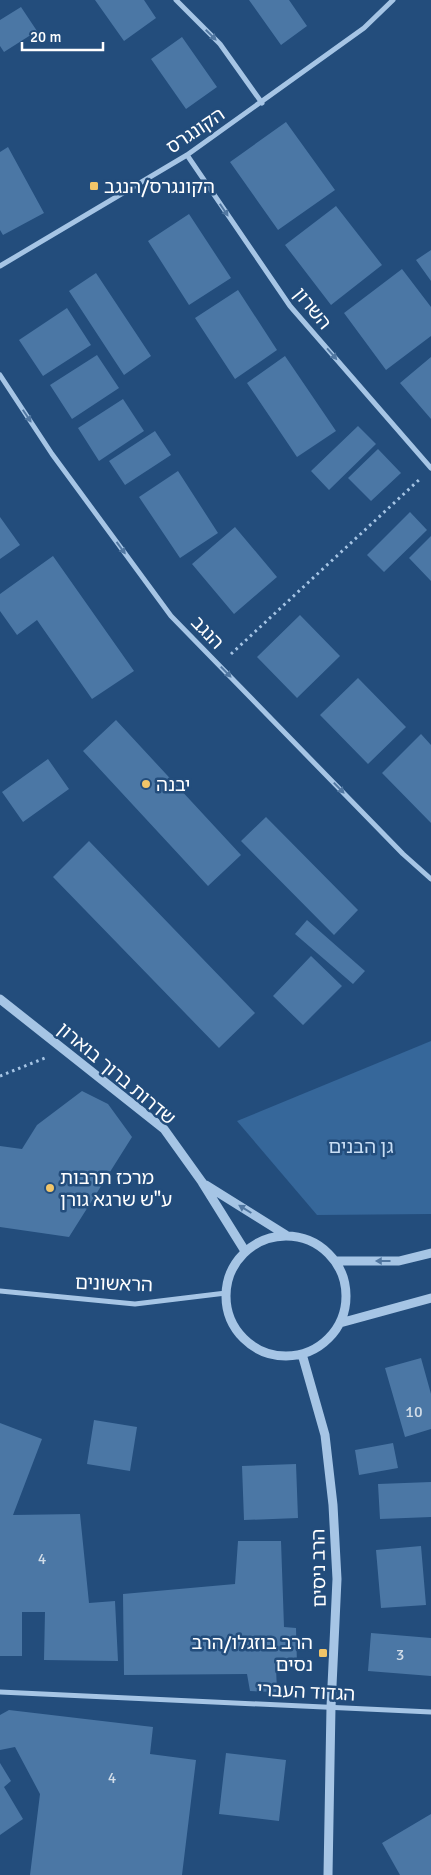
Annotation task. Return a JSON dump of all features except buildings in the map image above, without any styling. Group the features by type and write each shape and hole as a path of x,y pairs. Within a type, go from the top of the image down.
{"street":[{"path":"176,0 220,44 262,103"},
{"name":"הקונגרס","path":"0,266 187,155 364,28 393,0"},
{"name":"השרון","path":"187,155 290,306 431,468"},
{"name":"הנגב","path":"0,375 52,454 171,616 403,854 431,879"},
{"name":"שדרות ברוך בוארון","path":"0,999 164,1129 202,1182 246,1251"},
{"name":"שדרות ברוך בוארון","path":"202,1182 286,1235"},
{"path":"286,1235 305,1238 322,1247 335,1261 344,1280 346,1302 340,1323 325,1342 314,1350 286,1356 270,1354 255,1348 243,1338 233,1325 227,1310 226,1293 228,1278 235,1263 246,1251 258,1242 271,1237 286,1235"},
{"path":"335,1261 399,1261 431,1253"},
{"name":"הראשונים","path":"0,1291 135,1304 226,1293"},
{"path":"340,1323 431,1298"},
{"name":"הרב ניסים","path":"302,1354 325,1434 333,1505 337,1580 331,1707 328,1875"},
{"name":"הגדוד העברי","path":"0,1692 431,1712"}],"path":[{"path":"219,665 424,476"},
{"path":"0,1076 64,1050"}],"green space":[{"name":"גן הבנים","path":"431,1041 431,1214 317,1215 237,1121"}],"place":[{"name":"הקונגרס/הנגב","path":"94,186"},
{"name":"יבנה","path":"146,784"},
{"name":"מרכז תרבות ע\"ש שרגא גורן","path":"50,1188"},
{"name":"הרב בוזגלו/הרב נסים","path":"323,1653"}]}
